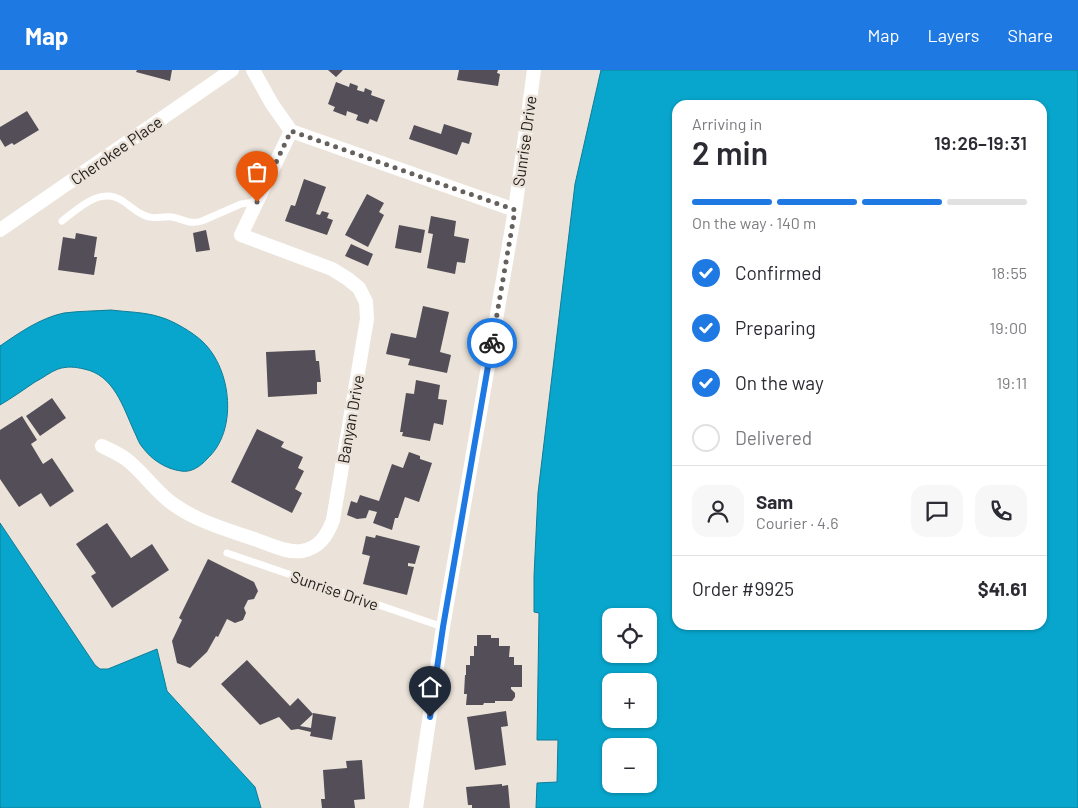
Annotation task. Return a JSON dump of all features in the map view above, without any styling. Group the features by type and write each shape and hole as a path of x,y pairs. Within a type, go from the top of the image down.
{"street":[{"name":"Cherokee Place","path":"0,230 232,70"},
{"path":"253,70 272,104 291,131 515,210"},
{"name":"Sunrise Drive","path":"416,808 443,627 515,210 534,70"},
{"name":"Banyan Drive","path":"102,446 126,459 172,504 210,524 287,550 301,551 311,548 328,533 332,520 367,319 366,302 359,288 332,269 241,235 291,131"}],"lane":[{"path":"62,221 89,201 103,196 118,198 147,217 172,217 188,222 202,220 241,204 257,202"},
{"name":"Sunrise Drive","path":"227,553 443,627"}],"water":[{"path":"601,70 1078,70 1078,808 536,808 537,783 557,782 558,740 537,740 539,613 534,612 538,493 575,184"},
{"path":"111,310 148,314 171,321 199,338 213,354 225,384 228,400 227,417 224,433 217,447 205,462 196,468 188,471 175,470 165,466 151,456 140,444 116,393 103,378 94,372 74,367 55,370 0,405 0,346 30,326 55,315 70,312"},
{"path":"0,523 95,665 100,669 108,669 157,649 167,691 255,787 261,808 0,808"}],"building":[{"path":"137,70 172,70 170,81 136,72"},
{"path":"328,70 343,70 336,77"},
{"path":"459,70 498,70 497,73 500,74 498,86 457,80"},
{"path":"336,82 349,87 350,83 358,86 357,90 364,92 365,88 372,91 371,95 385,100 377,122 370,119 368,124 356,120 358,115 347,111 346,116 333,111 335,107 328,104"},
{"path":"27,111 39,130 14,145 12,143 5,147 0,139 0,127"},
{"path":"444,124 472,133 469,144 462,142 457,155 409,139 414,125 441,134"},
{"path":"304,179 326,187 316,214 320,215 322,211 329,213 327,218 333,220 327,235 285,221 291,205 295,206"},
{"path":"367,194 384,203 379,212 384,215 368,247 345,235"},
{"path":"431,216 456,221 454,236 469,239 465,263 457,262 455,274 427,268 433,234 428,233"},
{"path":"399,225 425,230 421,253 395,248"},
{"path":"206,230 210,250 196,252 193,233"},
{"path":"76,233 97,237 94,257 97,257 94,275 58,270 63,237 75,239"},
{"path":"351,244 373,254 368,266 345,256"},
{"path":"423,306 449,312 440,352 451,355 447,373 408,365 410,359 386,354 391,333 416,338"},
{"path":"315,350 316,361 319,361 321,382 317,382 317,394 268,397 266,352"},
{"path":"416,380 440,385 438,399 447,400 443,425 434,423 430,441 402,436 403,432 400,432 406,393 414,394"},
{"path":"52,398 66,418 40,436 26,416"},
{"path":"22,416 37,440 31,444 43,464 52,458 74,491 50,507 41,493 19,507 0,479 0,430"},
{"path":"257,429 284,442 281,447 303,457 298,468 304,471 295,489 302,493 292,513 231,482"},
{"path":"409,452 420,456 420,459 432,463 419,502 405,497 398,518 395,518 392,530 373,523 377,512 369,510 366,518 357,519 347,515 351,501 357,503 360,495 379,501 392,464 403,468"},
{"path":"107,523 131,558 152,544 169,570 112,608 91,576 96,573 76,544"},
{"path":"376,535 420,546 415,564 408,563 408,566 414,567 407,595 363,584 370,556 362,554 366,536 375,538"},
{"path":"208,559 254,582 258,591 254,599 248,600 244,608 246,613 243,620 235,623 227,619 218,637 216,636 207,652 190,668 177,663 172,641 182,620 179,618"},
{"path":"477,635 491,635 491,638 499,638 499,646 510,646 509,657 514,657 514,665 522,665 522,687 511,687 515,693 512,701 466,705 467,694 464,694 466,665 470,665 470,656 474,656 474,646 477,646"},
{"path":"247,660 290,706 298,698 313,714 336,717 332,740 310,736 311,732 298,729 291,730 279,717 260,725 221,684","holes":["313,714 311,728 300,726"]},
{"path":"506,711 508,726 501,727 506,765 475,770 467,717"},
{"path":"362,760 365,799 354,800 355,808 322,808 321,799 325,799 323,770 347,768 346,761"},
{"path":"502,784 502,786 508,785 510,808 472,808 472,805 468,805 466,787"}],"way so far":[{"path":"257,202 291,131 515,210 492,343"}],"route":[{"path":"430,717 443,627 492,343"}]}
